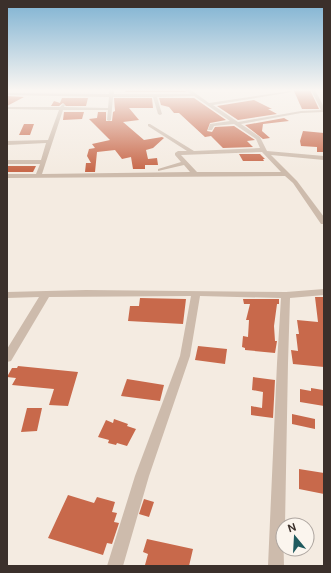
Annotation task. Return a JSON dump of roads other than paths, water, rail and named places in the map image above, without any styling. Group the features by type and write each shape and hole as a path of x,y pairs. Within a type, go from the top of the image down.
{"street":[{"path":"39,175 57,117"},
{"path":"229,117 258,138 264,152 295,182 324,222"},
{"path":"210,129 212,125 271,117"},
{"path":"150,125 192,152"},
{"path":"7,143 50,141"},
{"path":"195,174 177,154 192,152 264,152 324,158"},
{"path":"7,162 42,162"},
{"path":"147,174 185,163"},
{"path":"7,176 286,174"},
{"path":"7,296 86,293 286,295 324,292"},
{"path":"115,566 142,476 185,356 196,294"},
{"path":"7,358 45,295"},
{"path":"276,566 280,489 281,384 286,295"}]}
